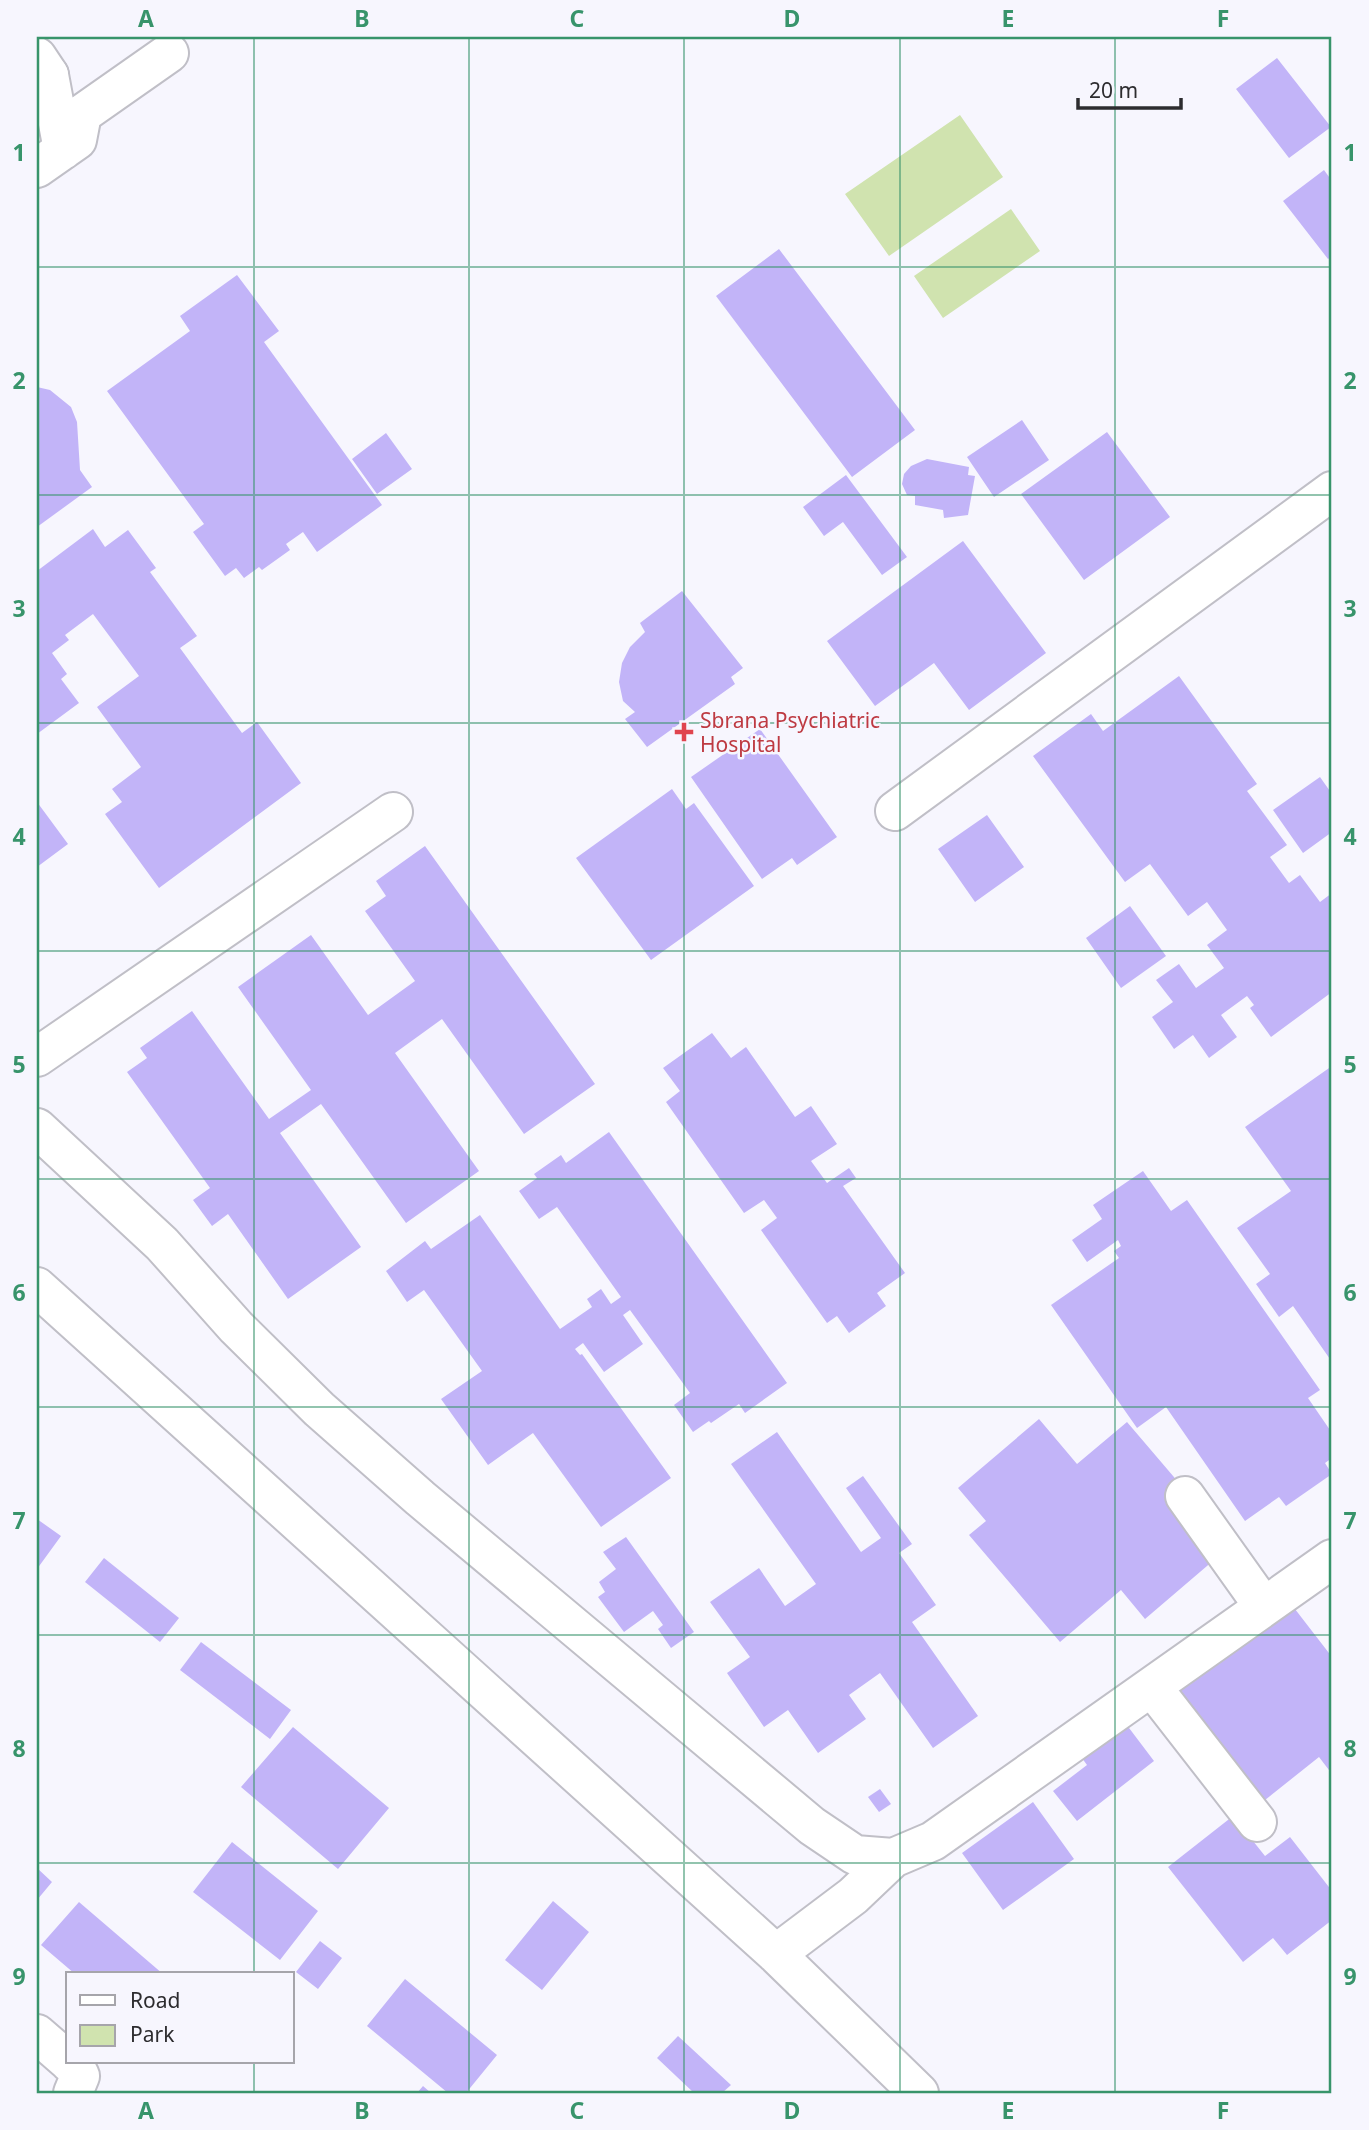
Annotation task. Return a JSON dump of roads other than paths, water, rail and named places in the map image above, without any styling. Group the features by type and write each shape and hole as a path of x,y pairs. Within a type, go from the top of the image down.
{"street":[{"path":"50,159 77,139 82,114 169,53"},
{"path":"43,66 50,159"},
{"path":"895,811 1332,491"},
{"path":"37,1057 393,812"},
{"path":"37,1128 162,1244 236,1327 320,1409 420,1498 812,1826 855,1855 893,1858"},
{"path":"37,1287 776,1955 919,2093"},
{"path":"1185,1496 1264,1607"},
{"path":"776,1955 853,1896 893,1858 933,1841 1332,1559"},
{"path":"1152,1687 1257,1822"},
{"path":"37,2034 66,2059"},
{"path":"71,2064 79,2076 73,2093"}],"place":[{"name":"Sbrana Psychiatric Hospital","path":"684,732"}]}
